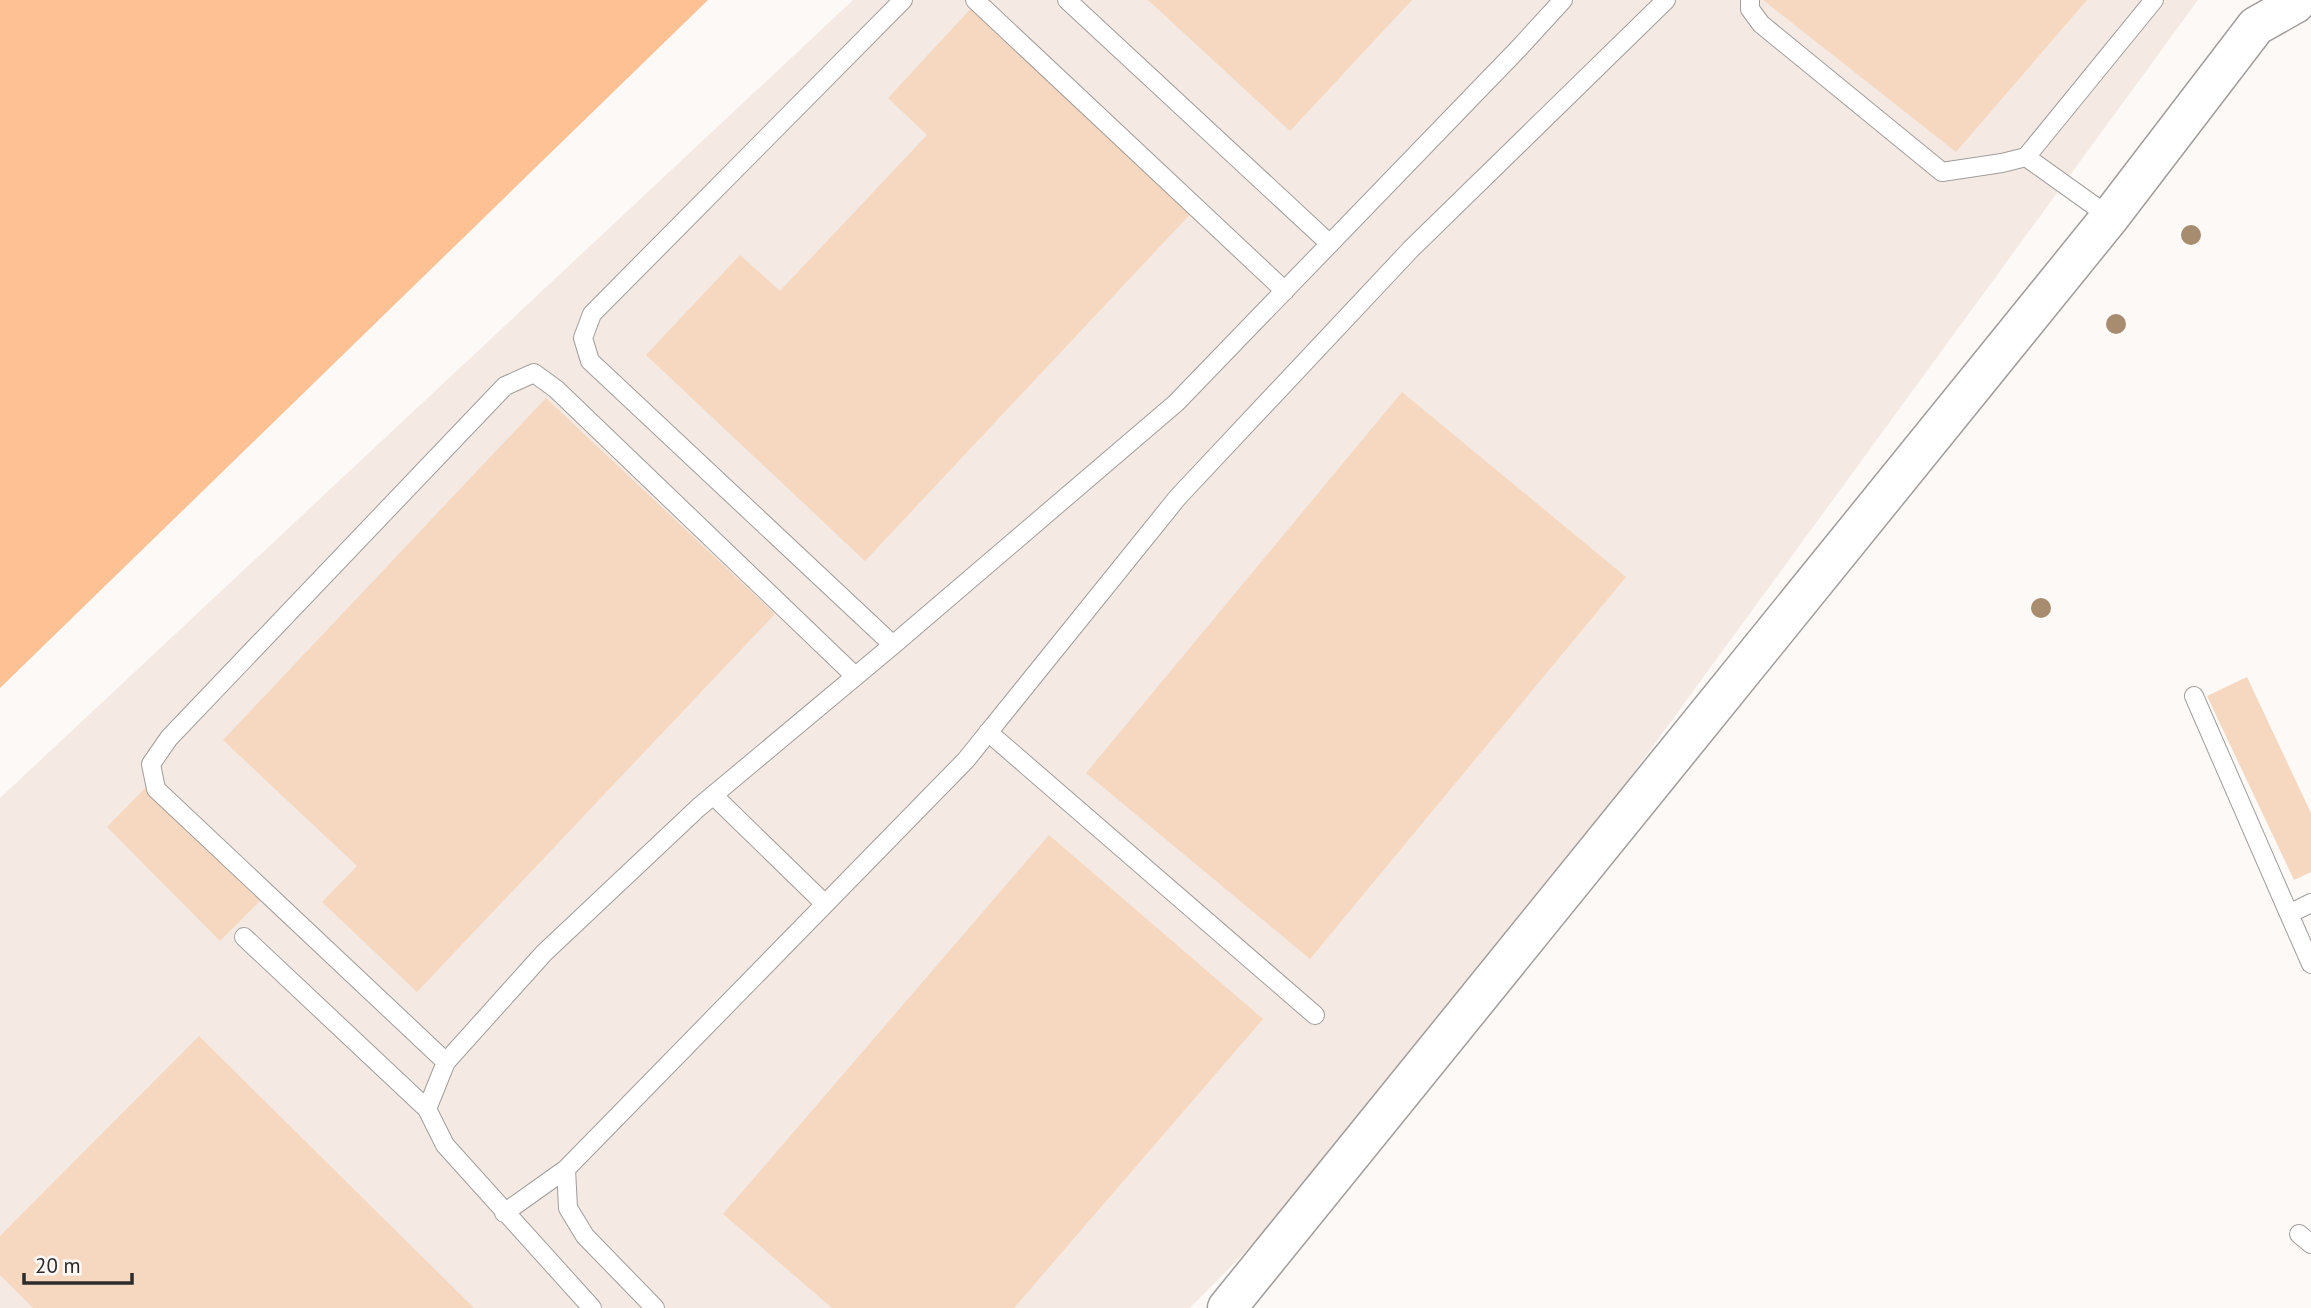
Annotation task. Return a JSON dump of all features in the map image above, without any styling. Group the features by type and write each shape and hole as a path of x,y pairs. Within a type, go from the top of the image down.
{"street":[{"path":"1227,1308 2110,217 2258,13 2295,4 2298,0"}],"lane":[{"path":"893,645 590,361 583,338 592,314 903,0"},
{"path":"975,0 1285,290"},
{"path":"1067,0 1330,244"},
{"path":"427,1109 446,1062 544,953 713,795 1176,404 1563,0"},
{"path":"505,1213 566,1169 965,760 1178,497 1411,249 1666,0"},
{"path":"1750,0 1750,9 1761,24 1942,172 2026,157 2154,0"},
{"path":"2026,157 2110,217"},
{"path":"446,1062 156,789 151,764 169,738 505,386 534,373 556,389 855,676"},
{"path":"2194,696 2311,964"},
{"path":"988,732 1315,1015"},
{"path":"713,795 825,904"},
{"path":"2289,914 2311,904"},
{"path":"244,937 427,1109 444,1145 592,1308"},
{"path":"566,1169 568,1208 585,1236 654,1308"}],"shaded area":[{"path":"0,0 708,0 0,688"},
{"path":"853,0 2198,0 1393,1102 1190,1308 0,1308 0,798"}],"building":[{"path":"1148,0 1412,0 1290,131"},
{"path":"1763,0 2087,0 1956,152"},
{"path":"976,3 1195,209 865,561 646,355 740,255 780,291 927,135 888,98"},
{"path":"1402,392 1626,577 1310,959 1086,773"},
{"path":"546,398 775,614 417,992 322,902 357,866 223,740"},
{"path":"2247,677 2311,813 2311,872 2294,880 2207,696"},
{"path":"146,787 260,901 220,941 107,827"},
{"path":"1049,835 1263,1019 1014,1308 832,1308 723,1214"},
{"path":"199,1036 474,1308 33,1308 0,1275 0,1236"}]}
